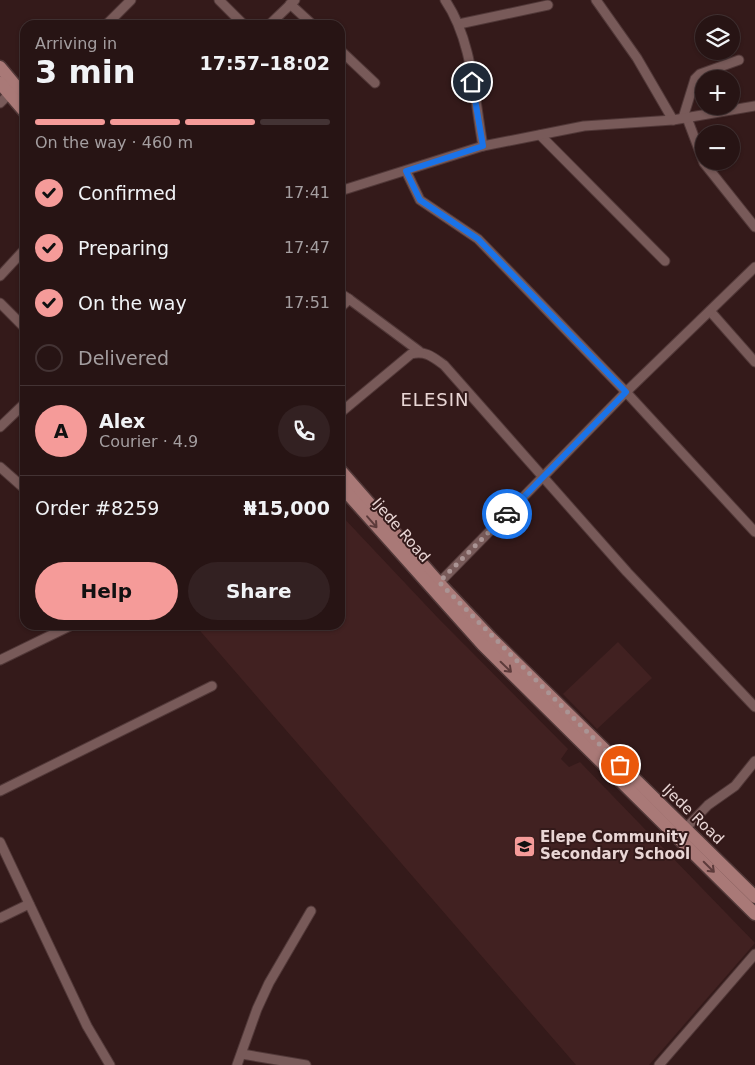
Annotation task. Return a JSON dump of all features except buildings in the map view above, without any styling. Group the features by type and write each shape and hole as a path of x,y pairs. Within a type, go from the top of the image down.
{"main road":[{"path":"0,67 20,91"},
{"path":"0,83 4,98 20,109"},
{"name":"Ijede Road","path":"345,476 439,582 487,641 755,914"},
{"name":"Ijede Road","path":"345,491 434,592 755,897"}],"street":[{"path":"111,20 131,0"},
{"path":"219,0 239,20"},
{"path":"445,0 459,24 467,52 483,146"},
{"path":"596,0 681,119 704,163 755,227"},
{"path":"274,20 292,2 308,20"},
{"path":"459,24 548,5"},
{"path":"345,55 375,83"},
{"path":"681,119 695,80 700,74 738,60"},
{"path":"345,189 483,146 584,126 681,119 755,106"},
{"path":"540,135 665,261"},
{"path":"406,171 420,200 478,239 626,392 755,532"},
{"path":"0,276 20,254"},
{"path":"439,582 626,392 755,267"},
{"path":"345,296 419,351 430,355 444,365 626,572 755,707"},
{"path":"345,303 349,299"},
{"path":"0,303 20,323"},
{"path":"710,311 755,362"},
{"path":"345,408 411,354 419,351"},
{"path":"0,427 20,408"},
{"path":"0,467 20,485"},
{"path":"0,660 62,630"},
{"path":"0,791 212,686"},
{"path":"685,829 708,805 735,786 755,761"},
{"path":"0,842 87,1026 110,1065"},
{"path":"0,918 29,904"},
{"path":"237,1065 257,1009 270,982 311,911"},
{"path":"659,1065 755,954"},
{"path":"242,1054 306,1065"}],"shaded area":[{"name":"Elepe Community Secondary School","path":"345,519 438,618 568,749 561,759 569,767 580,762 755,943 649,1065 576,1065 199,630 345,630"},
{"path":"618,642 652,678 597,729 563,694"}],"way so far":[{"path":"507,514 439,582 490,637 620,765"}],"place":[{"name":"Elepe Community Secondary School","path":"524,846"}],"district":[{"name":"ELESIN","path":"435,399"}],"route":[{"path":"472,82 483,146 406,171 420,200 478,239 626,392 507,514"}]}
